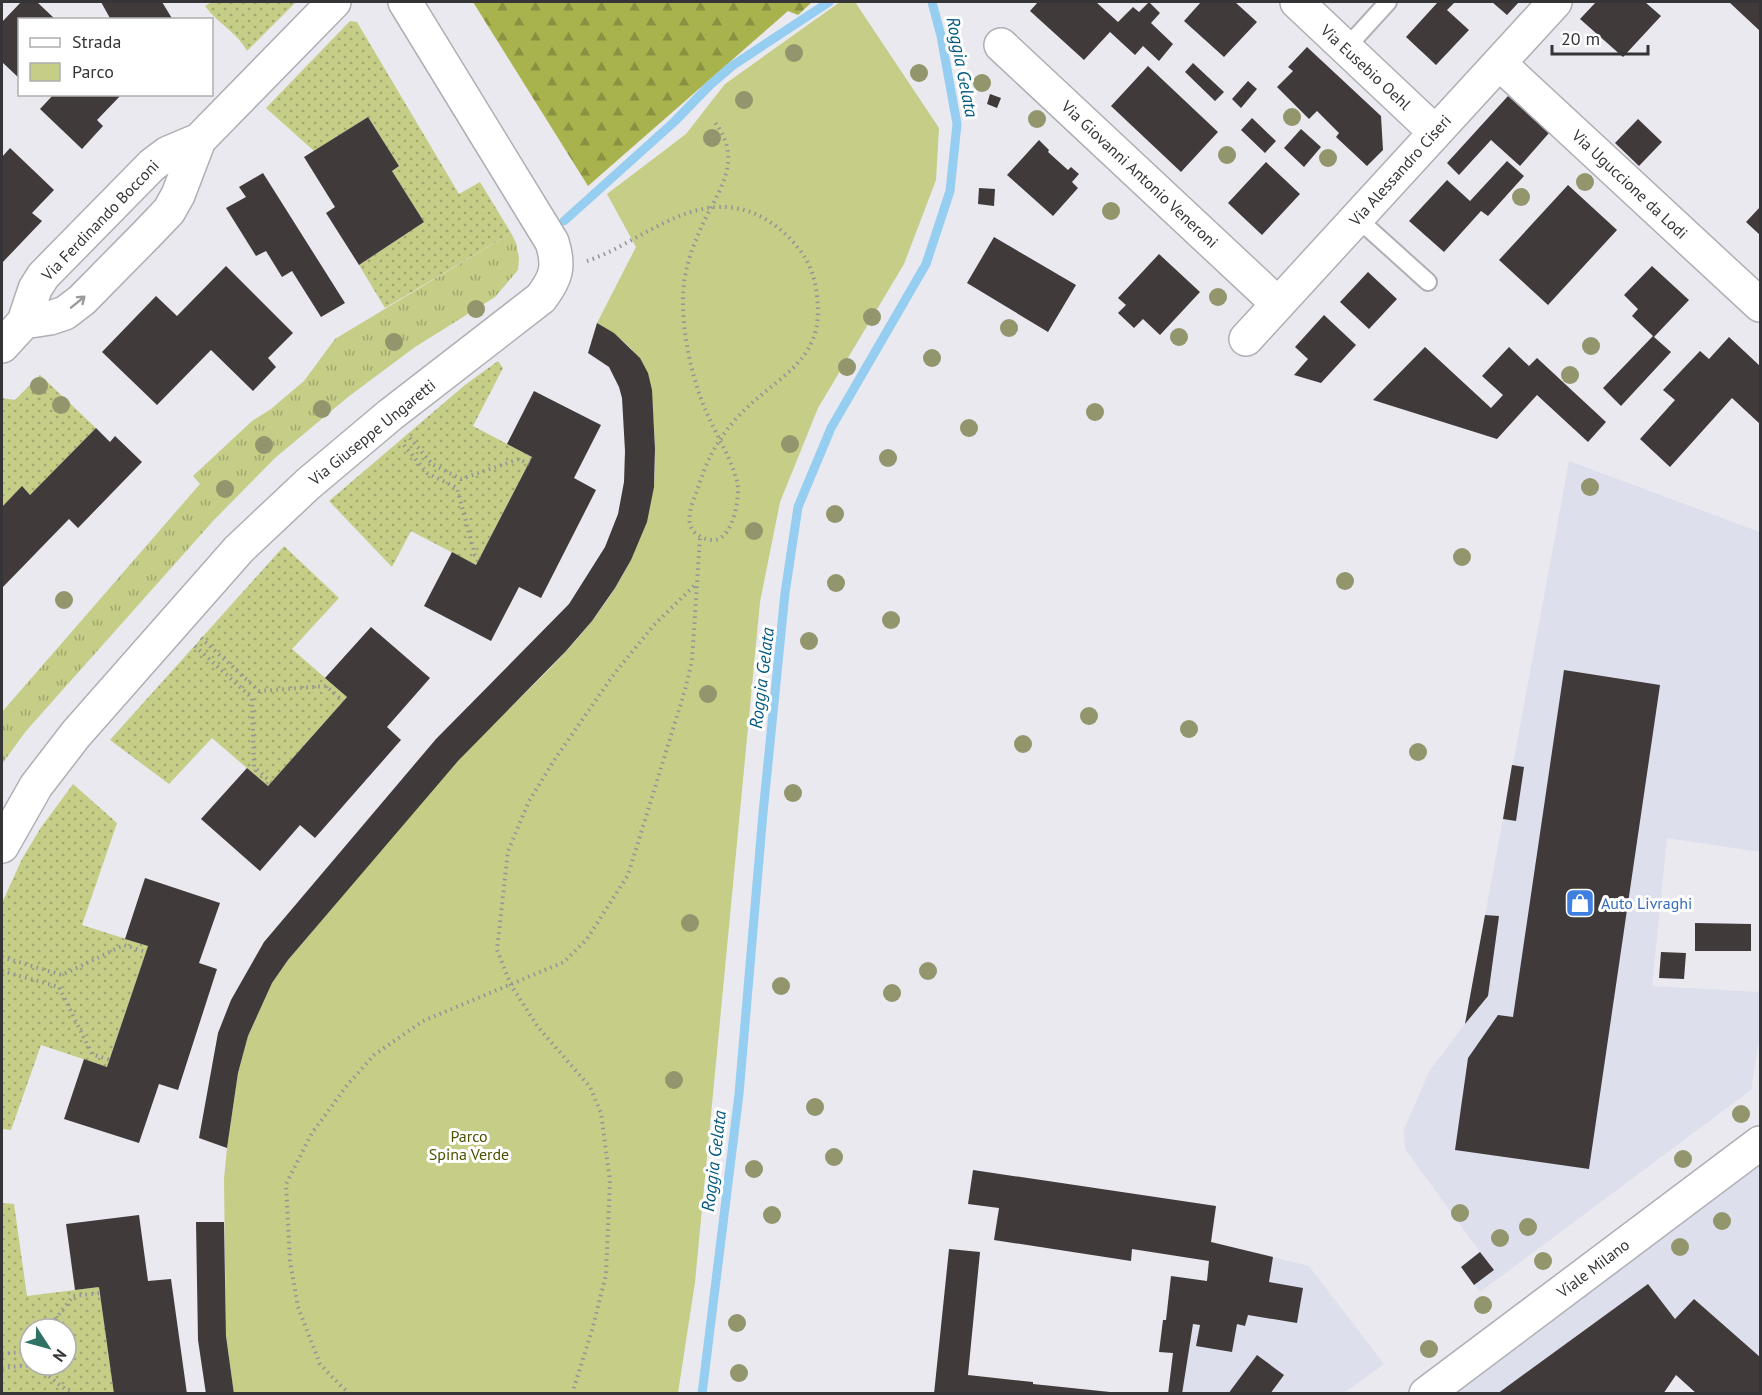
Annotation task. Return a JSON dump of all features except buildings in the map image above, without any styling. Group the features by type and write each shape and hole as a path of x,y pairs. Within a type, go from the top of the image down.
{"street":[{"name":"Via Ferdinando Bocconi","path":"2,346 24,322 35,289 51,268 152,165 168,153 199,140 334,2"},
{"path":"405,2 552,242 557,258"},
{"name":"Via Eusebio Oehl","path":"1298,2 1435,132"},
{"name":"Via Alessandro Ciseri","path":"1246,339 1555,2"},
{"name":"Via Giovanni Antonio Veneroni","path":"1001,45 1278,304"},
{"name":"Via Uguccione da Lodi","path":"1498,63 1761,305"},
{"name":"Via Ferdinando Bocconi","path":"24,322 65,313 82,300 169,211 178,195 199,140"},
{"name":"Via Giuseppe Ungaretti","path":"2,846 36,786 76,734 239,549 308,484 390,415 541,298 554,280 557,258"},
{"name":"Viale Milano","path":"1426,1394 1761,1143"}],"lane":[{"path":"1346,48 1388,2"},
{"path":"1357,218 1428,282"}],"path":[{"path":"557,258 573,263 588,261 609,253 654,227 691,212 712,207 741,208 762,218 798,246 809,264 816,285 819,309 818,329 810,346 796,366 737,417 719,439 710,454 692,505 690,519 692,528 700,537 713,540 722,538 728,531 736,508 737,482 719,439 704,408 692,369 683,305 684,283 690,256 698,234 712,207 723,186 728,170 727,141 713,120"},
{"path":"390,415 432,464 461,479 519,459 529,464"},
{"path":"390,415 399,440 427,473 457,488 475,555 480,558"},
{"path":"350,1394 320,1364 298,1308 290,1260 286,1184 312,1133 348,1084 374,1054 423,1021 564,962 587,939 628,875 693,661 700,537"},
{"path":"572,1394 606,1275 610,1181 601,1113 590,1087 538,1027 511,985 497,950 508,851 529,801 614,674 654,625 697,583"},
{"path":"175,622 200,637 259,691 326,686 343,701"},
{"path":"175,622 193,645 252,698 254,767 271,782"},
{"path":"2,957 62,975 124,945 146,952"},
{"path":"2,971 59,987 92,1054 110,1060"},
{"path":"57,1317 73,1296 100,1293"},
{"path":"2,1353 18,1352"},
{"path":"2,1368 18,1366"},
{"path":"49,1377 71,1394"}],"shaded area":[{"path":"1569,461 1760,532 1760,852 1667,838 1652,986 1760,992 1760,1034 1751,1090 1480,1292 1461,1267 1480,1252 1405,1149 1404,1129 1430,1070 1465,1024"},
{"path":"1760,1150 1760,1386 1701,1336 1663,1393 1434,1394"},
{"path":"1211,1242 1309,1266 1384,1364 1344,1393 1182,1394 1193,1324 1199,1325 1209,1271 1207,1271"}],"green space":[{"path":"212,2 296,2 247,51 238,38 205,6"},
{"path":"473,2 812,2 798,15 788,11 588,186"},
{"name":"Parco Spina Verde","path":"840,2 855,2 939,128 936,180 904,264 818,408 780,502 760,602 695,1282 678,1393 234,1394 226,1336 224,1179 238,1073 248,1036 272,983 288,960 459,760 551,667 594,618 613,592 635,549 654,485 653,407 648,377 636,354 597,323 636,247 607,194 686,134 725,84"},
{"path":"350,21 357,22 459,194 480,182 511,233 385,308 359,265 424,222 392,171 399,166 368,117 314,151 266,108"},
{"path":"511,233 519,258 518,270 495,297 415,347 348,397 275,458 213,521 26,731 2,764 2,712 200,484 193,476 252,421 271,409 304,381 335,339"},
{"path":"498,361 503,368 473,426 532,457 476,565 411,531 392,567 329,501 465,385"},
{"path":"40,375 96,428 30,495 22,487 2,507 2,398 15,400"},
{"path":"284,546 339,598 292,649 347,697 268,786 212,738 169,784 110,740"},
{"path":"73,784 117,823 82,925 148,946 107,1067 41,1045 11,1130 2,1129 2,903 22,859 40,829"},
{"path":"2,1203 14,1204 27,1296 99,1287 114,1393 2,1393"}],"waterway":[{"path":"564,221 674,122 732,66 829,2"},
{"name":"Roggia Gelata","path":"702,1394 739,1094 785,593 798,507 831,428 926,264 950,191 957,124 941,36 932,2"}],"place":[{"name":"Auto Livraghi","path":"1580,903"}]}
